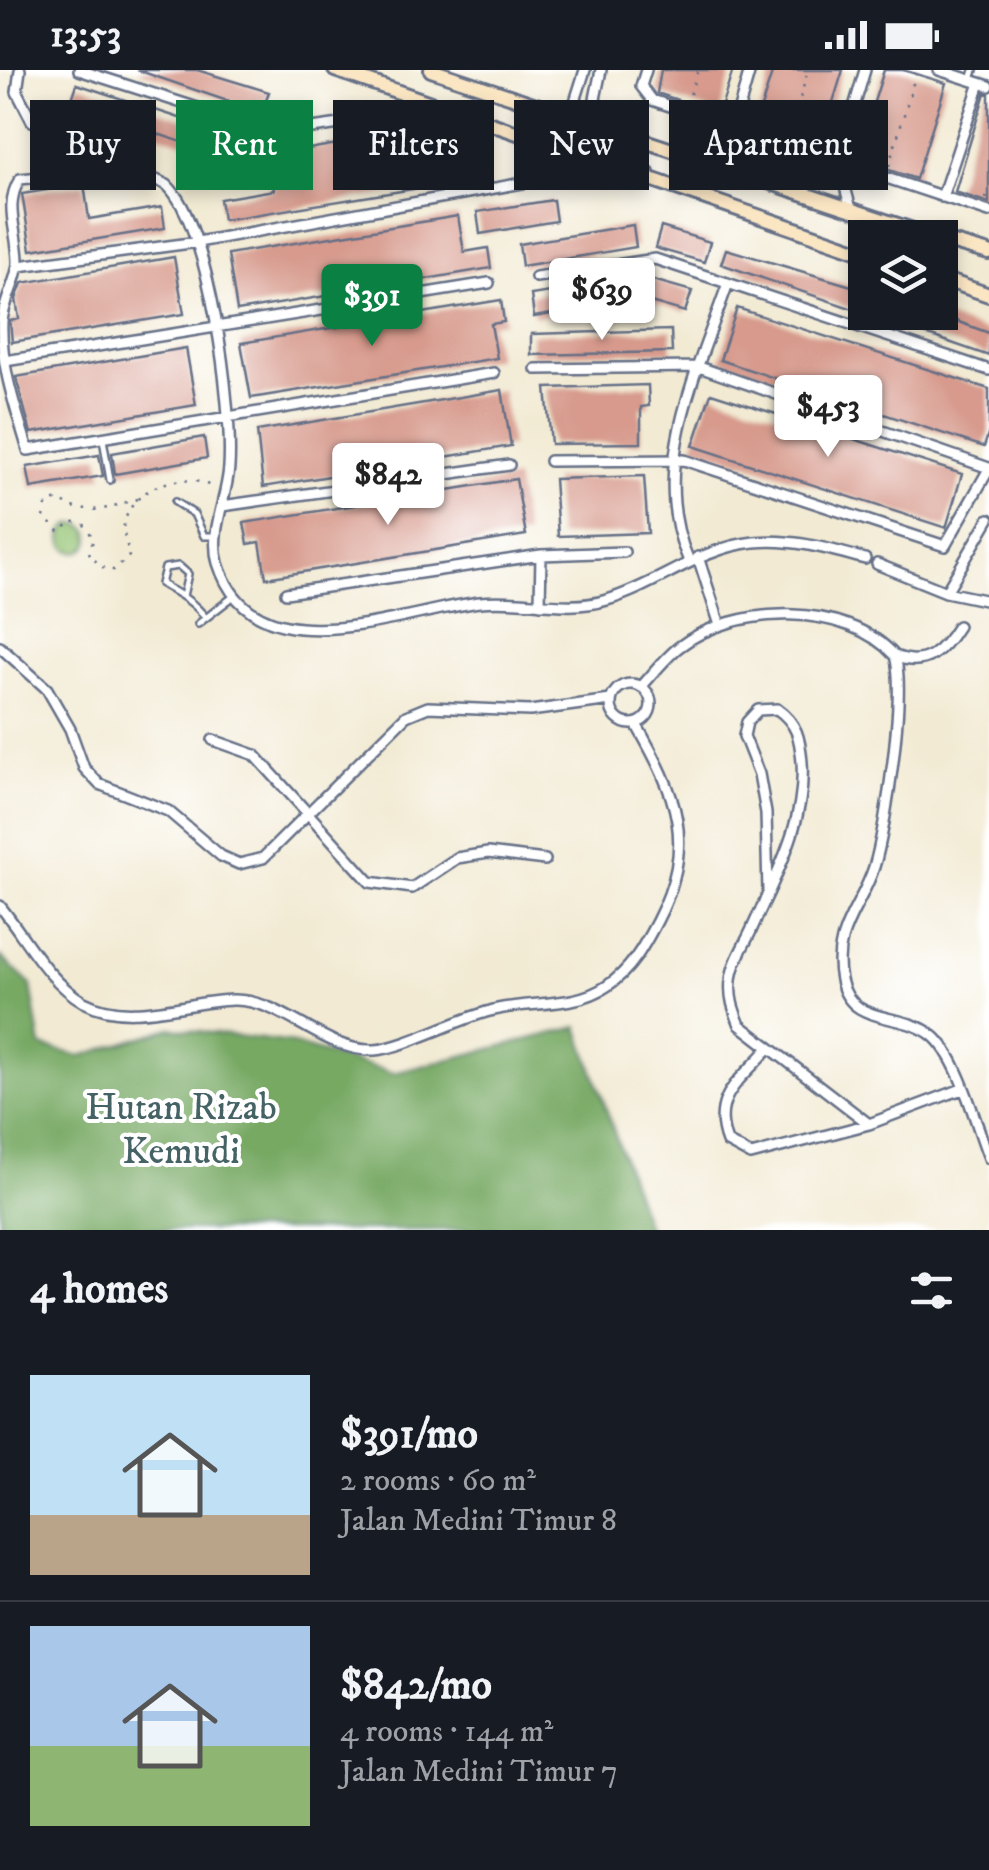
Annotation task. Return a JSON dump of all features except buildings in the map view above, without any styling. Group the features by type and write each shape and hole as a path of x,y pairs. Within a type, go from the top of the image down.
{"street":[{"path":"19,70 18,92 32,120 166,185 180,197 198,242 232,419 215,536 220,568 237,594 264,622 312,630 482,601 585,606 608,600 694,559 755,542 806,543 865,558"},
{"path":"79,70 276,132 333,127"},
{"path":"335,70 848,246"},
{"path":"432,70 526,100"},
{"path":"575,100 585,70"},
{"path":"595,100 601,70"},
{"path":"646,70 642,86 647,97 669,104"},
{"path":"741,100 750,70"},
{"path":"856,100 865,70"},
{"path":"939,70 979,80 942,196"},
{"path":"649,141 882,220"},
{"path":"649,175 658,182"},
{"path":"30,178 20,179 10,194 18,266 8,288 2,324 5,361 28,450 494,373"},
{"path":"888,178 986,211"},
{"path":"18,266 198,242 482,190"},
{"path":"846,190 851,210"},
{"path":"958,243 989,252"},
{"path":"536,277 655,259 989,370"},
{"path":"5,361 489,283"},
{"path":"720,625 675,514 673,460 728,283"},
{"path":"958,284 989,295"},
{"path":"536,368 699,367 989,468 951,543 942,546 673,460 550,461"},
{"path":"223,501 510,465"},
{"path":"946,592 989,520"},
{"path":"286,592 541,555 624,552"},
{"path":"540,604 541,555"},
{"path":"877,564 946,592 989,602"},
{"path":"0,647 47,690 70,730 84,768 100,784 168,811 221,856 239,864 264,858 406,716 428,707 530,710 611,700 622,686 641,687 679,647 720,625 744,618 796,617 847,624 895,656 926,659 942,650 958,626"},
{"path":"895,656 899,683 882,838 873,870 845,921 839,947 840,974 851,1004 934,1036 947,1050 989,1158"},
{"path":"636,724 650,707 641,687"},
{"path":"0,906 59,984 112,1013 234,1000 258,1005 351,1047 377,1050 513,1004 569,1002 606,988 640,955 674,887 681,832 664,773 636,724 620,721 611,700"},
{"path":"768,892 766,814 759,774 744,736 747,722 758,710 777,709 790,718 800,736 803,780 796,825 768,892 730,977 731,1003 740,1025 869,1124"},
{"path":"212,740 255,755 370,882 412,888 457,858 488,853 546,860"},
{"path":"768,1049 722,1101 722,1128 736,1150 766,1152 869,1124 962,1090"}],"lane":[{"path":"104,439 110,480"},
{"path":"175,502 194,514 204,536 215,536"},
{"path":"183,596 188,574 179,566 165,568 161,584 183,596 206,618"},
{"path":"198,624 237,594"}],"path":[{"path":"689,100 698,70"},
{"path":"799,100 808,70"},
{"path":"888,167 917,70"},
{"path":"986,211 989,189"},
{"path":"137,500 124,522 128,556 114,570 106,570 89,556 93,540 87,526 72,520 60,532 44,518 46,506 57,500 76,508 100,510 137,500 158,485 174,482 206,483 223,501"}],"green space":[{"path":"76,524 86,528 90,538 86,548 76,552 66,548 62,538 66,528"},
{"name":"Hutan Rizab Kemudi","path":"0,956 31,985 41,1046 81,1056 171,1028 286,1042 394,1073 578,1027 648,1230 0,1230"}]}
